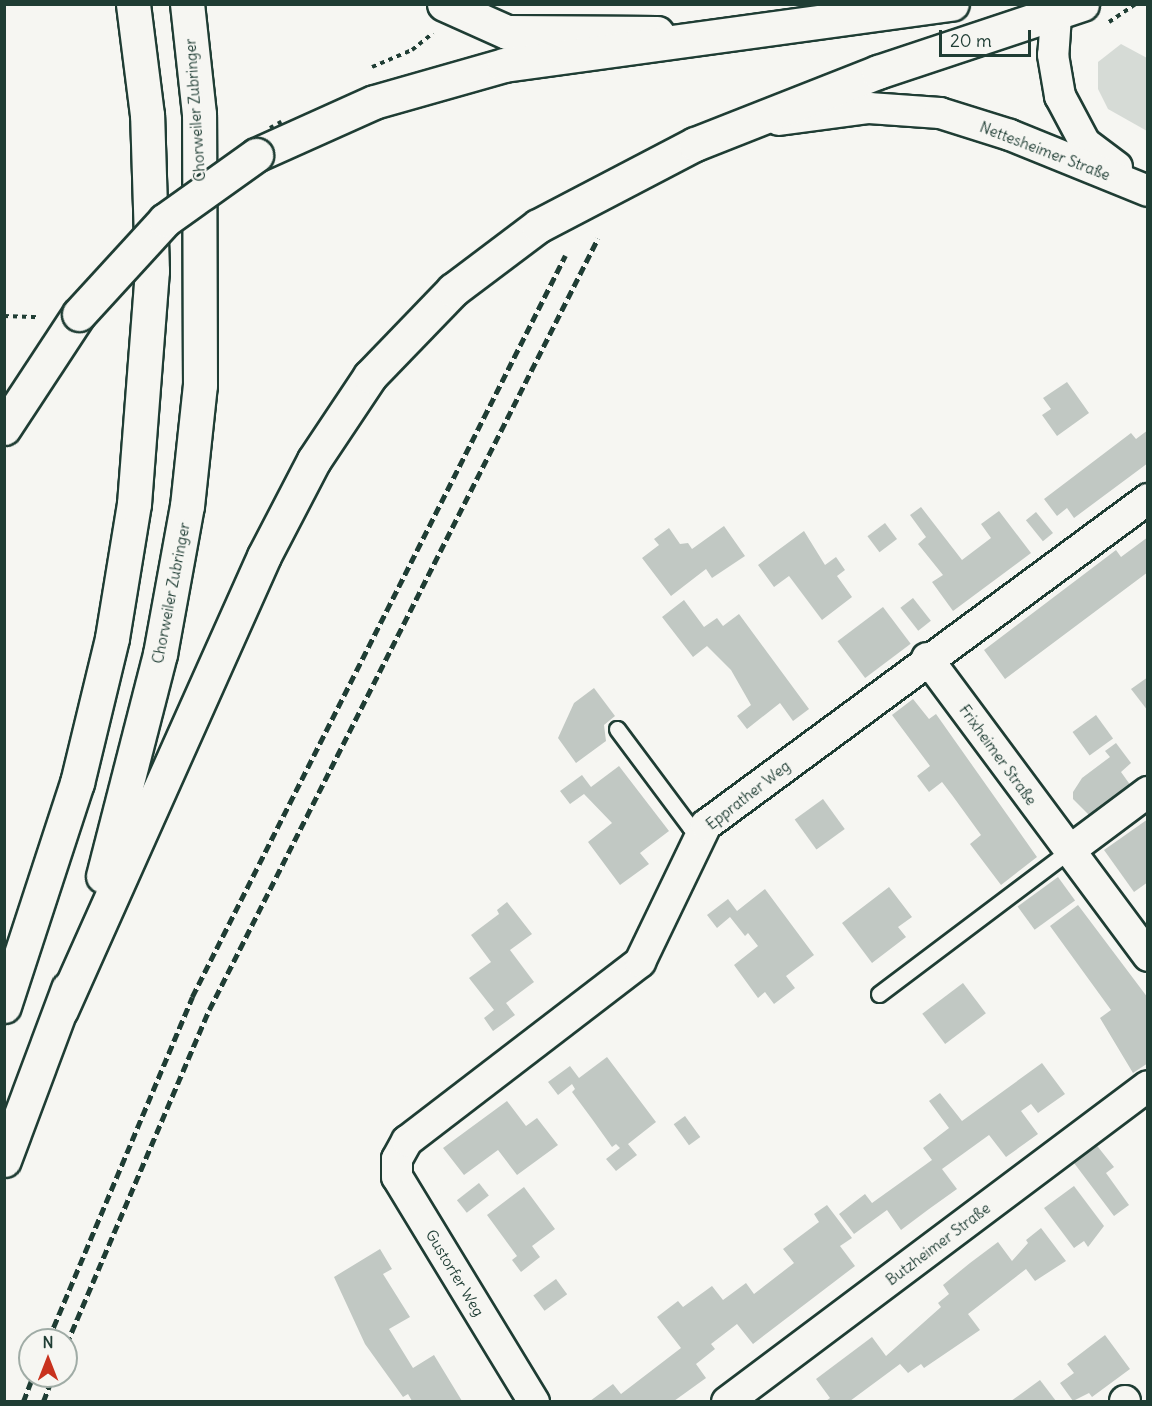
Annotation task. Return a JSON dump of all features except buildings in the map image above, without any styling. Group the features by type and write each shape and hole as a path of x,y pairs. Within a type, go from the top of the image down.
{"main road":[{"path":"4,1006 77,783 112,638 134,504 152,271 147,115 133,4"},
{"name":"Chorweiler Zubringer","path":"4,1160 61,1010 123,809 187,506 200,385 203,264 199,114 187,4"},
{"path":"444,4 507,32 781,29"},
{"path":"4,428 63,316 165,220 256,155 374,102 504,65 952,4"},
{"path":"61,1010 264,556 314,460 370,376 453,290 538,226 695,144 878,72 1079,16"}],"street":[{"path":"1079,16 1053,55 1060,96 1085,143 1148,191"},
{"name":"Nettesheimer Straße","path":"695,144 799,114 869,108 940,113 1010,135 1148,191"},
{"name":"Epprather Weg","path":"407,1141 640,962 706,825 927,658 964,638 1148,499"},
{"name":"Frixheimer Straße","path":"927,658 1148,956"},
{"path":"1069,851 1148,792"},
{"name":"Butzheimer Straße","path":"728,1401 1148,1086"},
{"name":"Gustorfer Weg","path":"407,1141 397,1159 397,1176 534,1401"}],"lane":[{"path":"617,729 690,827 702,833"},
{"path":"879,994 1069,851"}],"path":[{"path":"1079,16 1136,4"},
{"path":"4,316 63,316"}],"shaded area":[{"path":"1121,44 1147,58 1147,131 1108,109 1098,89 1098,62"}],"railway":[{"path":"73,1328 209,1010 598,238"},
{"path":"53,1328 192,997 565,256"},
{"path":"23,1402 28,1388"},
{"path":"43,1402 48,1388"}]}
